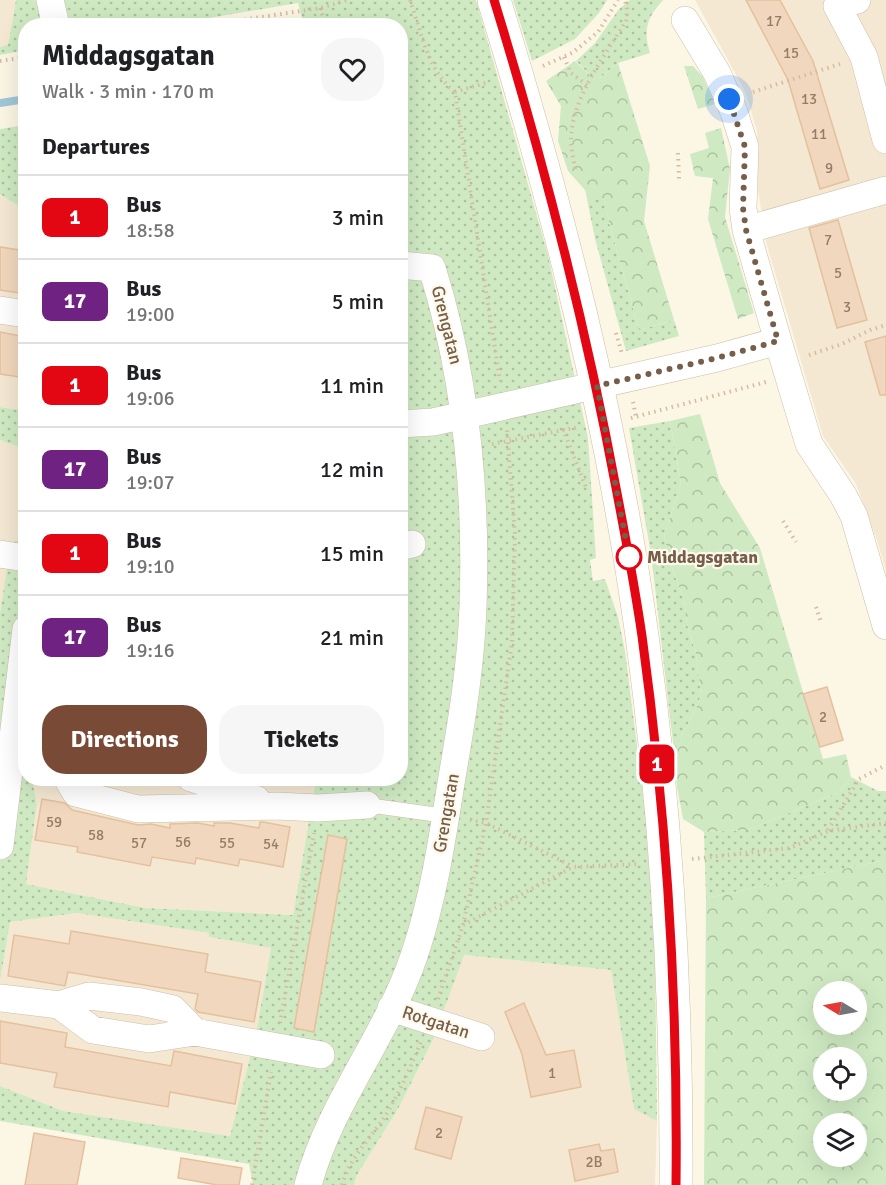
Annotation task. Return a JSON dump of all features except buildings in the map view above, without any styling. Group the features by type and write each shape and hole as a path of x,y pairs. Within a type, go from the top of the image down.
{"main road":[{"path":"494,0 553,201 597,386 629,557 653,723 663,823 675,1040 676,1185"}],"street":[{"path":"50,0 54,18"},
{"path":"857,0 837,6 864,57 886,140"},
{"path":"685,20 717,73 729,99 745,147 743,208 746,230 808,444 843,495 854,516 886,626"},
{"path":"746,230 885,194"},
{"name":"Grengatan","path":"308,1185 327,1132 391,1008 414,957 430,900 466,693 473,609 474,521 465,415 457,361 432,268 408,266"},
{"path":"0,310 18,313"},
{"path":"408,424 433,422 717,358 781,352"},
{"path":"0,554 18,557"},
{"path":"0,846 18,753"},
{"path":"72,786 76,793 138,809 277,806 318,808 367,805"},
{"path":"216,786 277,806"},
{"path":"0,998 58,1005 89,996 141,1002 172,1009 195,1032 321,1055"},
{"name":"Rotgatan","path":"391,1008 481,1037"}],"lane":[{"path":"367,805 446,816"}],"path":[{"path":"255,18 320,8 348,0"},
{"path":"537,69 572,53 598,32 618,0"},
{"path":"575,176 571,139 576,111 587,86 626,21 625,0"},
{"path":"320,8 323,18"},
{"path":"564,57 571,73 587,86"},
{"path":"729,99 864,57"},
{"path":"0,61 18,58"},
{"path":"456,92 497,80"},
{"path":"678,153 679,179"},
{"path":"614,324 623,358"},
{"path":"781,352 842,344 886,325"},
{"path":"563,429 590,496"},
{"path":"783,522 796,542"},
{"path":"816,607 821,622"},
{"path":"828,831 859,779 886,765"},
{"path":"252,1185 318,808"},
{"path":"446,816 486,824 573,867"},
{"path":"685,860 790,848 828,831 886,823"},
{"path":"463,925 573,867 644,863"}],"shaded area":[{"path":"0,0 16,0 8,45 0,47"},
{"path":"695,0 886,0 886,571 856,484 823,436 766,242 758,189 757,131 745,91"},
{"path":"0,194 18,206 18,410 0,407"},
{"path":"0,440 18,446 18,540 11,543 0,612"},
{"path":"33,786 315,786 293,915 145,908 26,884 37,804"},
{"path":"77,913 209,933 209,937 271,948 256,1034 230,1136 63,1111 0,1086 0,981 10,922"},
{"path":"463,955 611,970 634,1108 657,1121 655,1185 354,1185 357,1175 398,1109 433,1040"}],"green space":[{"path":"16,0 476,0 548,255 588,438 596,558 590,560 593,581 605,579 618,617 625,651 646,816 655,955 657,1121 634,1109 611,970 464,955 433,1040 398,1109 357,1175 354,1185 253,1185 249,1164 0,1121 0,1086 63,1111 230,1136 256,1034 271,948 209,937 209,933 77,913 10,922 0,981 0,612 11,543 18,540 18,786 33,786 37,804 26,884 145,908 293,915 315,786 408,786 408,18 302,18 298,3 209,18 18,18 18,51 0,55 0,47 8,45"},
{"path":"513,0 607,0 599,13 575,39 532,61"},
{"path":"630,0 663,0 653,12 648,24 647,37 650,53 618,63 596,81 576,61 595,43 619,9"},
{"path":"575,61 596,81 618,63 650,166 644,221 674,320 639,330 605,200 594,200 568,171 558,141 561,106 546,81"},
{"path":"684,66 693,66 703,77 715,104 698,109"},
{"path":"18,126 18,206 0,194 0,129"},
{"path":"721,128 730,169 725,217 754,313 738,319 708,219 713,178 695,176 690,154 709,148 705,133"},
{"path":"585,189 594,200 605,199 609,222 639,330 674,320 679,336 626,351 595,239"},
{"path":"0,407 18,410 18,446 0,440"},
{"path":"700,414 720,483 760,548 823,759 846,754 851,777 839,792 748,830 704,832 683,819 677,787 675,760 682,735 701,695 696,654 687,624 684,600 673,571 664,536 681,483 670,421"},
{"path":"670,421 681,483 664,536 673,571 684,600 687,624 696,654 701,695 682,735 675,760 651,554 629,428"},
{"path":"851,777 878,791 886,791 886,860 706,898 704,832 748,830 839,792"},
{"path":"886,860 886,1185 704,1185 706,898"}],"waterway":[{"path":"0,103 18,100"}],"bus line":[{"name":"1","path":"494,0 553,201 597,386 641,633 663,823 671,937 675,1040 676,1185"}],"place":[{"name":"Middagsgatan","path":"629,557"}],"route":[{"path":"629,557 597,386 778,341 746,230 743,208 745,147 729,99"}]}
